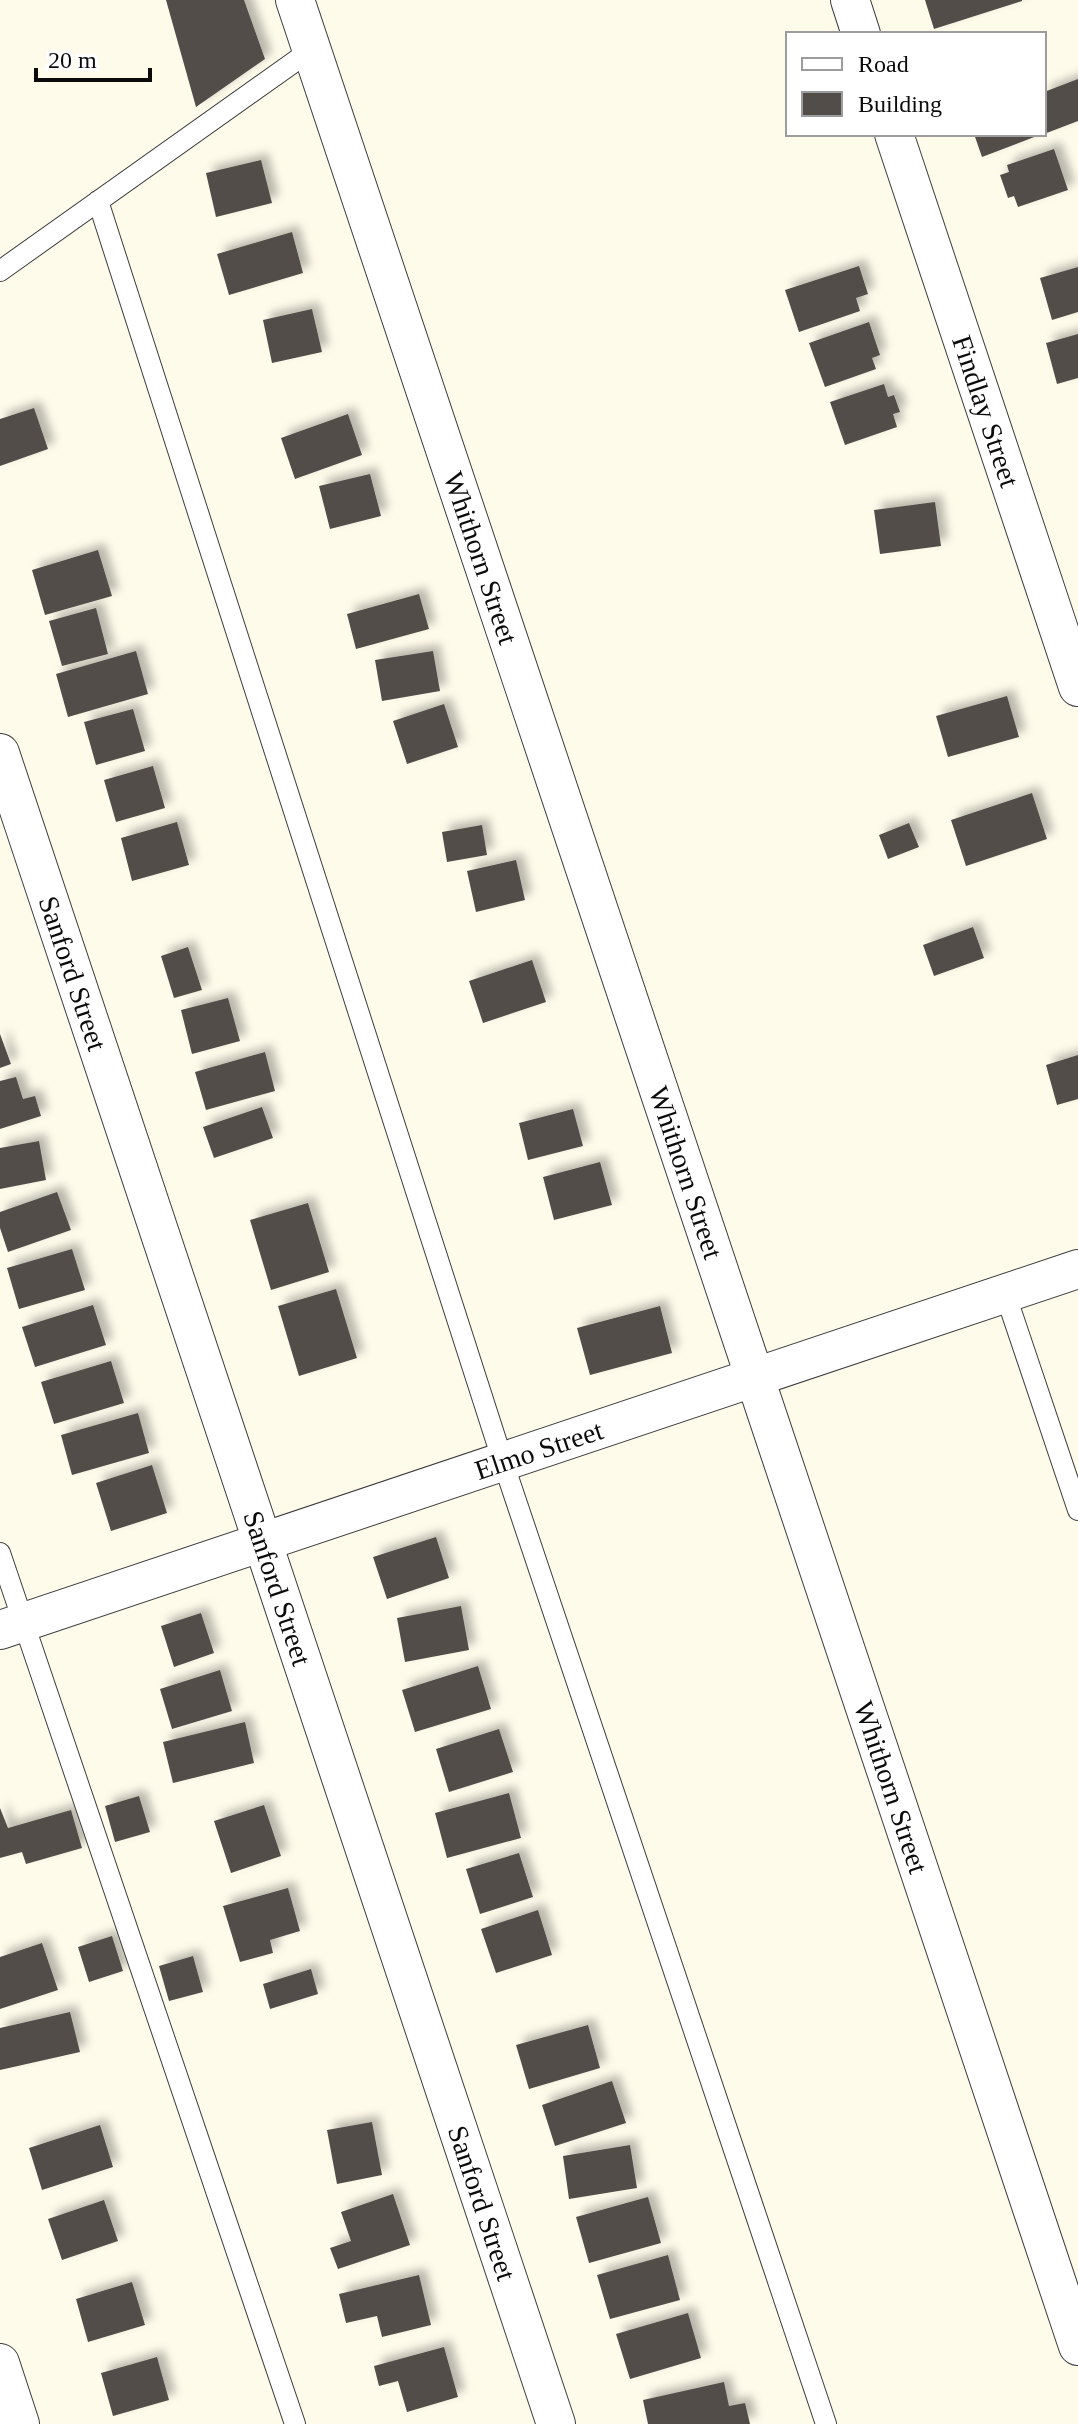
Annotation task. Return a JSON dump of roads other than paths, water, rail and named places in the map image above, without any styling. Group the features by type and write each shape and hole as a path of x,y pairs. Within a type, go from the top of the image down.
{"street":[{"name":"Whithorn Street","path":"295,0 1078,2346"},
{"path":"850,0 860,32"},
{"name":"Findlay Street","path":"895,136 1078,687"},
{"name":"Sanford Street","path":"0,753 556,2424"},
{"name":"Elmo Street","path":"12,1626 1078,1269"},
{"path":"0,2363 20,2424"}],"lane":[{"path":"0,271 311,50"},
{"path":"98,201 503,1462 826,2424"},
{"path":"1005,1293 1078,1510"},
{"path":"0,1553 12,1626 295,2424"}]}
